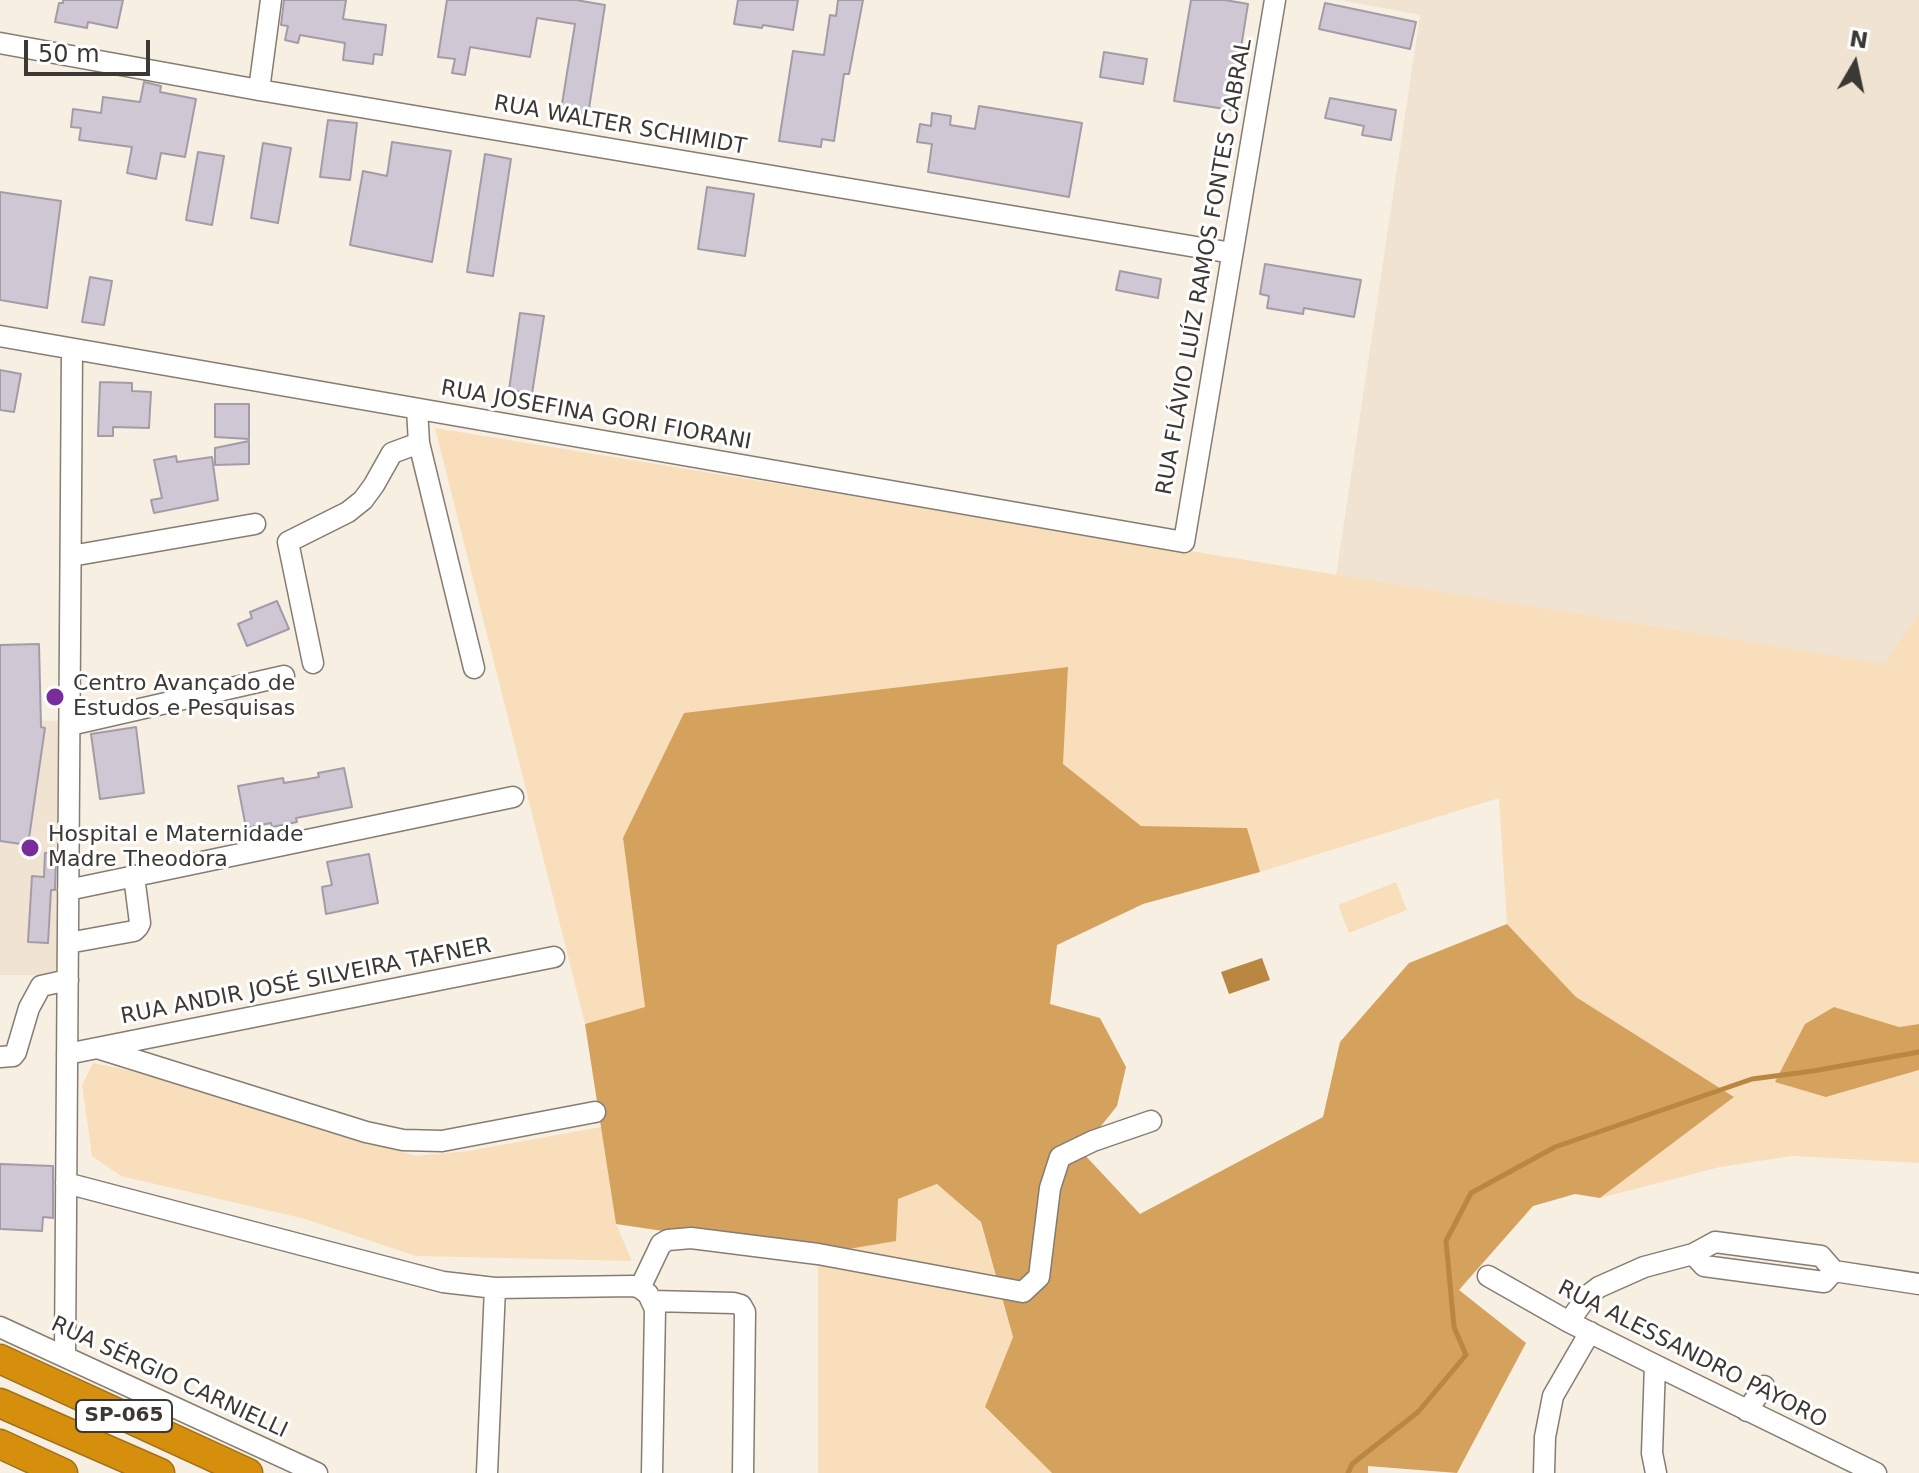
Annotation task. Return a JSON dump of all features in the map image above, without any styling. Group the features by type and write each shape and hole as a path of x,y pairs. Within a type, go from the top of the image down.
{"highway":[{"name":"SP-065","path":"0,1359 248,1473"},
{"name":"SP-065","path":"0,1403 160,1473"},
{"path":"0,1444 63,1473"}],"street":[{"path":"259,90 271,0"},
{"name":"RUA FLÁVIO LUÍZ RAMOS FONTES CABRAL","path":"1184,542 1275,0"},
{"name":"RUA WALTER SCHIMIDT","path":"0,43 259,90 1232,253"},
{"name":"RUA JOSEFINA GORI FIORANI","path":"0,336 1184,542"},
{"path":"65,1355 72,350"},
{"path":"417,409 419,443 474,668"},
{"path":"313,663 288,542 348,512 363,500 392,453 419,443"},
{"path":"71,556 255,524"},
{"path":"70,725 284,676"},
{"path":"68,890 513,797"},
{"path":"68,943 134,931 138,927 134,876"},
{"name":"RUA ANDIR JOSÉ SILVEIRA TAFNER","path":"67,1054 554,957"},
{"path":"0,1057 13,1056 16,1052 29,1008 41,986 68,980"},
{"path":"97,1048 366,1132 403,1140 442,1141 595,1112"},
{"path":"652,1473 655,1309 647,1294 661,1244 668,1240 691,1238 818,1254 1023,1292 1039,1277 1050,1188 1060,1157 1093,1141 1151,1121"},
{"path":"66,1183 443,1282 495,1288 633,1286 647,1294 741,1305 745,1312 743,1473"},
{"path":"1569,1322 1587,1296 1599,1287 1644,1267 1693,1254 1704,1266 1824,1282 1834,1271 1919,1284"},
{"name":"RUA ALESSANDRO PAYORO","path":"1488,1276 1569,1322 1876,1473"},
{"path":"487,1473 495,1288"},
{"name":"RUA SÉRGIO CARNIELLI","path":"0,1327 317,1473"},
{"path":"1544,1473 1545,1437 1553,1396 1590,1332"},
{"path":"1655,1365 1652,1453 1656,1473"},
{"path":"1747,1411 1764,1386"}],"shaded area":[{"path":"1341,0 1919,0 1919,613 1886,665 1336,576 1420,15"},
{"path":"435,428 1885,664 1919,613 1919,1024 1899,1027 1834,1007 1827,1097 1919,1070 1919,1163 1792,1156 1720,1167 1600,1198 1734,1097 1576,997 1507,924 1499,798 1260,872 1247,828 1141,826 1062,764 1068,668 623,838 645,1007 585,1024"},
{"path":"1068,667 1063,764 1141,826 1247,828 1260,872 1143,904 1057,945 1050,1004 1100,1018 1126,1067 1117,1106 1081,1151 1140,1214 1323,1117 1340,1042 1409,963 1507,924 1576,997 1734,1097 1600,1198 1575,1194 1533,1206 1459,1290 1526,1343 1457,1473 1368,1466 1368,1473 1052,1473 985,1407 1013,1337 981,1222 937,1184 898,1199 896,1241 818,1254 616,1224 585,1024 645,1007 623,838 684,713"},
{"name":"Hospital e Maternidade Madre Theodora","path":"0,719 60,721 58,975 0,975"},
{"path":"1396,882 1407,910 1349,933 1338,905"},
{"path":"1262,958 1270,980 1229,994 1221,972"},
{"path":"1834,1007 1899,1027 1919,1024 1919,1070 1826,1097 1775,1082 1805,1024"},
{"path":"93,1063 147,1074 416,1156 468,1151 601,1127 616,1224 632,1261 416,1256 305,1219 121,1176 92,1156 82,1085"},
{"path":"938,1184 981,1223 1013,1337 985,1408 1052,1473 818,1473 818,1254 898,1199"}],"building":[{"path":"63,0 123,0 117,28 88,22 87,28 55,22 59,3"},
{"path":"284,0 346,0 343,19 386,25 382,55 374,54 373,64 343,60 345,43 300,35 298,43 285,40 288,26 281,25"},
{"path":"447,0 576,0 605,5 588,115 561,110 575,24 537,18 530,57 470,47 465,75 452,73 455,59 438,57"},
{"path":"738,0 798,0 793,30 734,24"},
{"path":"838,0 863,0 849,74 844,74 834,141 822,139 821,147 779,141 793,51 824,55 830,15 836,16"},
{"path":"1191,0 1248,4 1231,110 1174,101"},
{"path":"1325,3 1416,22 1410,49 1319,29"},
{"path":"1104,52 1147,59 1143,84 1100,77"},
{"path":"144,82 161,86 160,92 196,99 185,157 161,153 156,179 127,173 132,147 79,140 81,128 71,127 73,109 101,113 103,97 140,102"},
{"path":"1330,98 1396,110 1391,140 1362,135 1364,126 1325,118"},
{"path":"979,106 1082,123 1069,197 928,172 932,144 917,142 920,124 931,126 932,113 951,116 950,125 975,129"},
{"path":"328,120 357,123 350,180 320,177"},
{"path":"392,142 451,151 432,262 350,245 363,171 387,176"},
{"path":"263,143 291,148 278,223 251,218"},
{"path":"198,152 224,156 212,225 186,220"},
{"path":"485,154 511,159 493,276 467,272"},
{"path":"707,187 754,194 745,256 698,249"},
{"path":"0,192 61,201 47,308 0,300"},
{"path":"1265,264 1361,280 1354,317 1304,308 1303,314 1267,308 1269,296 1260,294"},
{"path":"1120,271 1161,279 1158,298 1116,290"},
{"path":"90,277 112,281 104,325 82,322"},
{"path":"520,313 544,316 532,394 509,390"},
{"path":"0,370 21,374 14,412 0,410"},
{"path":"100,382 132,383 132,391 151,392 149,428 113,427 113,436 98,436"},
{"path":"215,404 249,404 249,439 215,437"},
{"path":"249,441 249,464 215,465 215,448"},
{"path":"176,456 177,462 212,457 218,500 154,513 151,500 162,498 154,460"},
{"path":"277,601 289,629 247,646 238,624 252,618 250,612"},
{"path":"39,644 41,727 45,728 28,845 0,841 0,645"},
{"path":"136,727 144,793 100,799 91,734"},
{"path":"344,768 352,807 296,818 297,822 272,827 271,823 246,828 238,786 283,778 284,783 319,777 318,773"},
{"path":"45,853 56,853 48,943 28,942 32,876 44,877"},
{"path":"369,854 378,903 326,914 322,887 332,885 327,862"},
{"path":"0,1164 53,1166 53,1218 43,1217 42,1231 0,1229"}],"waterway":[{"path":"1348,1473 1352,1464 1418,1412 1466,1355 1454,1327 1446,1241 1471,1193 1555,1147 1752,1079 1919,1052"}],"place":[{"name":"Centro Avançado de Estudos e Pesquisas","path":"55,697"},
{"name":"Hospital e Maternidade Madre Theodora","path":"30,848"}]}
